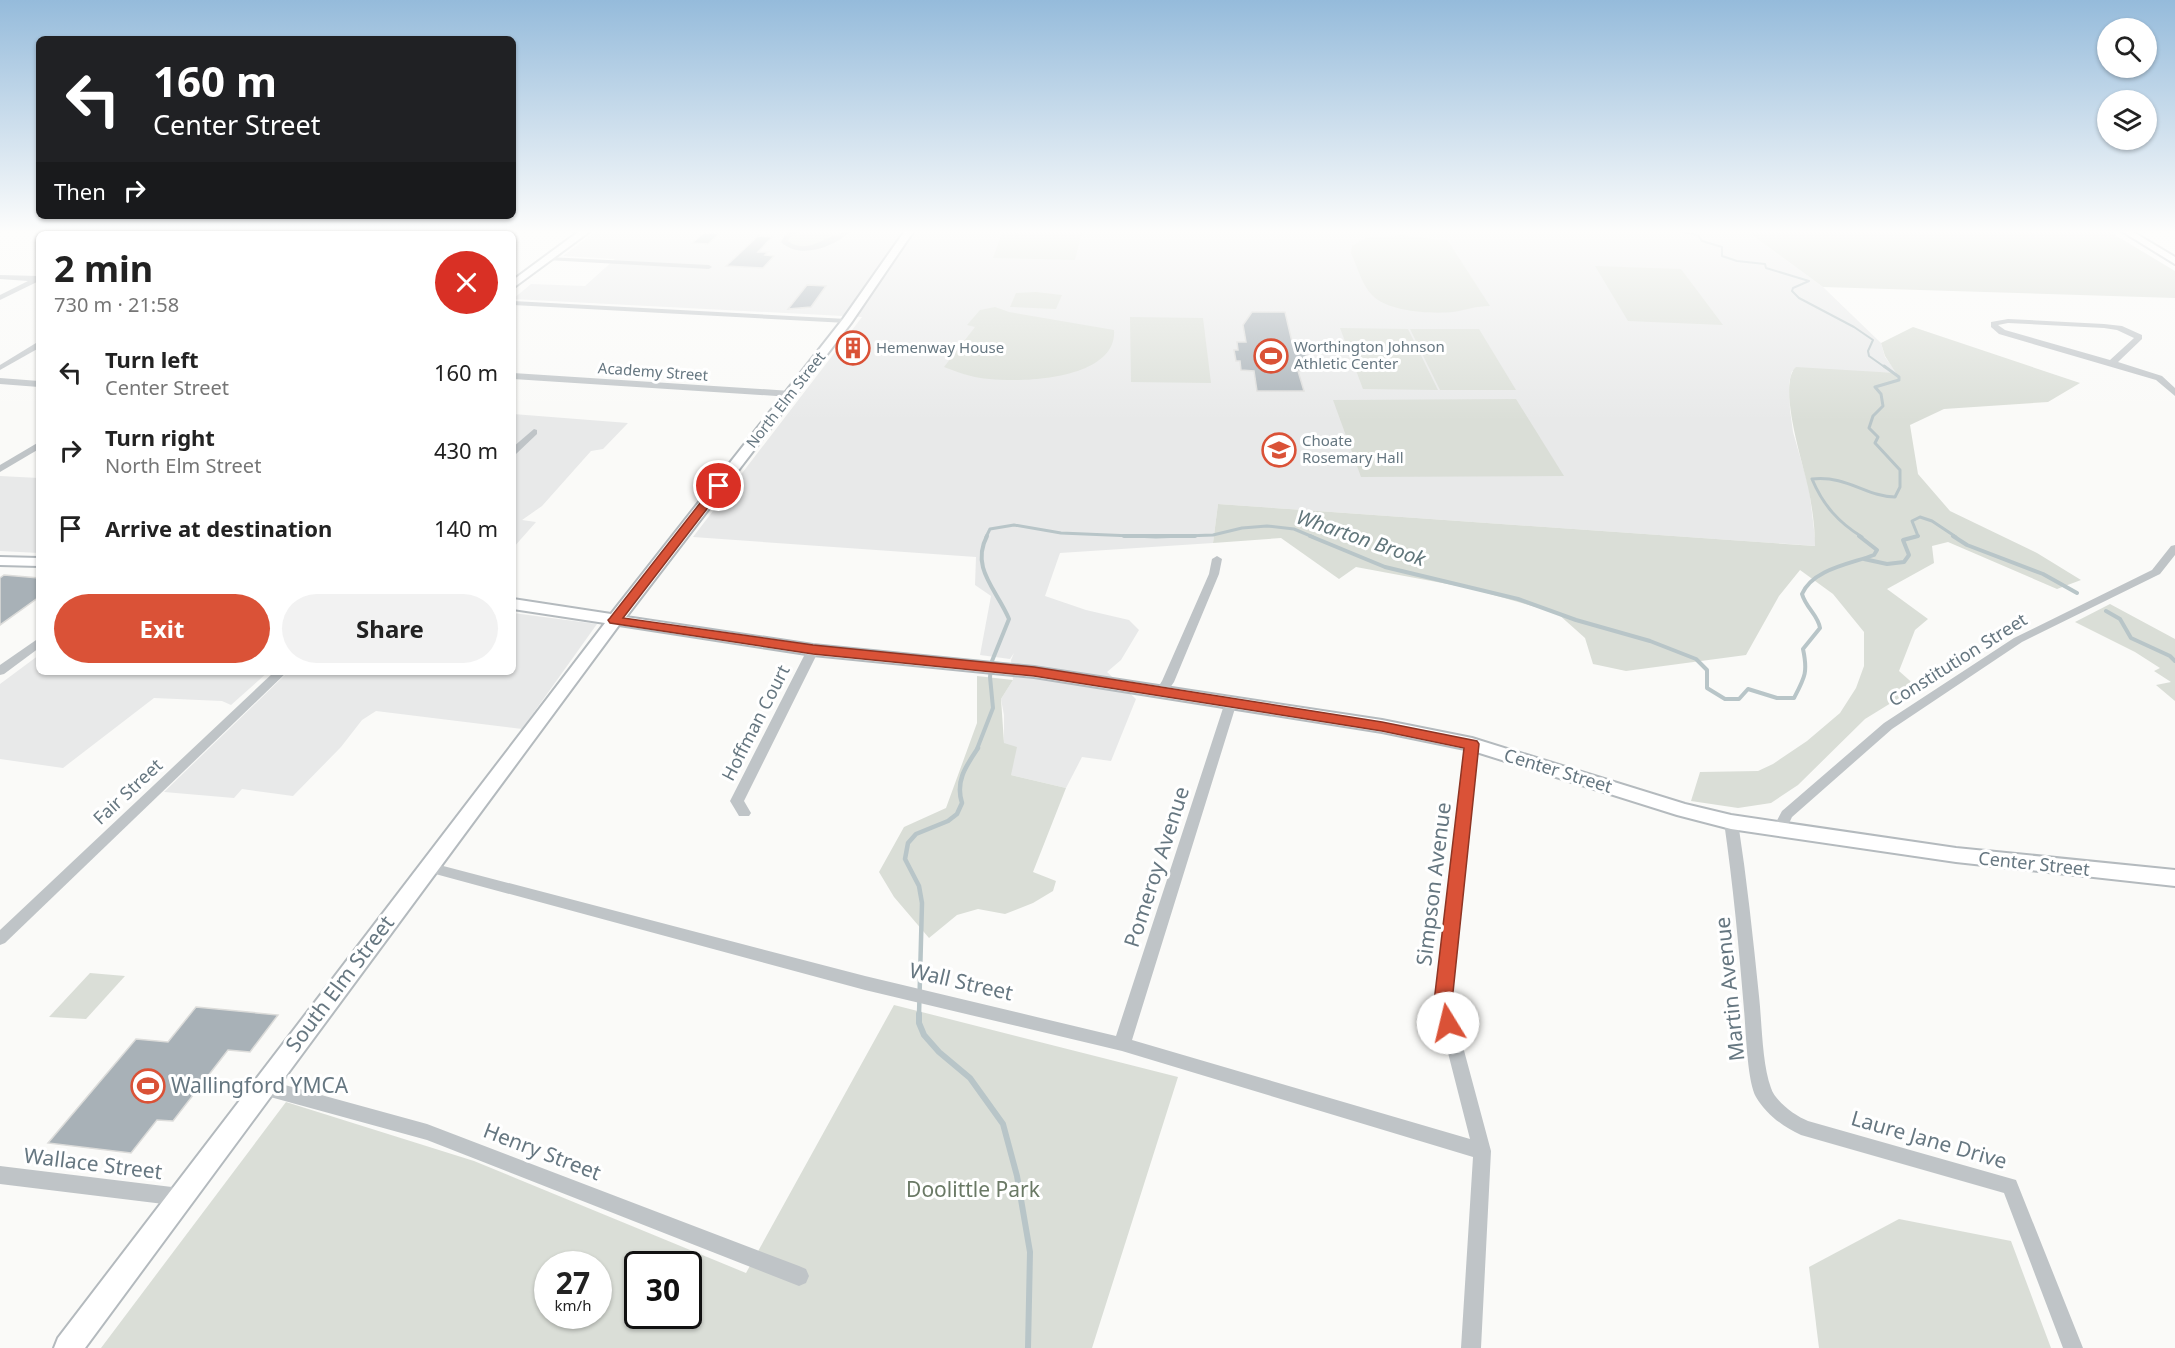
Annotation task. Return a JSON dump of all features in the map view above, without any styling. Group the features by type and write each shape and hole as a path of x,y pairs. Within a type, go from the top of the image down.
{"main road":[{"name":"North Elm Street","path":"614,620 791,394 865,295"},
{"path":"0,561 36,562"},
{"name":"Center Street","path":"516,604 813,650 1008,668 1435,735 1731,822 2036,865 2175,878"},
{"name":"South Elm Street","path":"68,1348 614,620"}],"street":[{"path":"516,303 847,321"},
{"path":"2112,363 2139,338 2119,328 2104,326 2008,321 1994,324 2002,332 2159,378 2175,393"},
{"path":"0,368 36,347"},
{"name":"Academy Street","path":"516,376 791,394"},
{"path":"0,381 36,384"},
{"path":"516,449 534,432"},
{"path":"0,469 36,447"},
{"name":"Constitution Street","path":"1779,830 1787,814 1888,726 2018,640 2156,572 2175,548"},
{"path":"1161,692 1168,682 1214,574 1217,559"},
{"path":"0,671 36,644"},
{"name":"Hoffman Court","path":"744,813 737,801 813,650"},
{"name":"Fair Street","path":"0,939 278,675"},
{"name":"Pomeroy Avenue","path":"1122,1044 1231,702"},
{"name":"Simpson Avenue","path":"1471,1348 1482,1151 1443,1002 1472,744"},
{"name":"Martin Avenue","path":"1731,822 1741,890 1757,1060 1763,1093 1792,1123 1808,1129"},
{"name":"Wall Street","path":"428,867 906,993 1122,1044 1482,1151"},
{"name":"Henry Street","path":"263,1087 427,1132 799,1276"},
{"name":"Laure Jane Drive","path":"1808,1129 2010,1186 2073,1348"},
{"name":"Wallace Street","path":"0,1175 180,1197"}],"shaded area":[{"name":"Choate Rosemary Hall","path":"1831,295 1881,343 1885,357 1897,373 1792,371 1789,383 1793,432 1809,488 1816,546 1218,504 1213,543 1060,553 1045,596 1086,610 1129,620 1139,630 1121,660 1107,672 1136,699 1111,761 1082,757 1066,788 1011,775 1004,743 1004,715 1001,699 1013,680 1011,660 1014,653 1010,659 980,655 991,596 975,585 976,557 693,537 862,317 516,299 516,296"},
{"path":"516,414 628,423 603,449 591,451 542,506 522,520 536,522 516,545"},
{"path":"0,476 36,478 36,553 0,551"},
{"path":"516,613 597,624 522,729 376,711 362,720 341,747 293,796 242,789 234,798 164,792 285,675 516,675"},
{"path":"36,657 36,675 265,675 231,705 222,701 154,698 63,768 0,759 0,684"}],"green space":[{"path":"1015,295 1062,295 1056,309 1010,307"},
{"path":"1372,295 1483,295 1490,306 1453,312 1410,311 1388,305"},
{"path":"1612,295 1700,295 1723,325 1628,321"},
{"path":"2076,295 2175,295 2175,298"},
{"path":"995,307 1009,312 1114,330 1110,348 1098,361 1080,370 1033,379 987,379 944,367 975,327 967,325 980,310"},
{"path":"1130,317 1203,318 1211,383 1131,382"},
{"path":"1913,327 2080,383 2048,402 1944,409 1910,425 1918,474 1950,511 2037,553 2081,580 2057,589 1948,542 1932,546 1934,563 1887,589 1928,619 1915,630 1899,671 1917,687 1865,719 1798,785 1771,803 1738,808 1691,801 1700,772 1758,771 1773,764 1807,741 1840,713 1856,688 1864,666 1864,632 1833,594 1800,570 1779,596 1746,655 1626,671 1593,664 1585,638 1557,613 1469,588 1356,567 1339,579 1281,538 1213,543 1218,504 1815,546 1811,502 1790,406 1791,376 1796,367 1896,373 1885,356 1881,343"},
{"path":"1340,328 1408,329 1438,390 1363,389"},
{"path":"1410,329 1479,329 1516,390 1440,390"},
{"path":"1516,399 1564,476 1361,477 1333,400"},
{"path":"2110,604 2175,639 2175,701 2156,685 2171,682 2154,671 2160,668 2135,652 2075,622"},
{"path":"977,676 1013,680 1001,699 1004,743 1017,747 1011,775 1066,788 1033,872 1056,881 1053,891 1033,903 1005,914 978,909 957,915 929,938 894,897 879,872 904,827 946,808 977,723"},
{"path":"90,973 125,976 86,1019 49,1017"},
{"name":"Doolittle Park","path":"894,1005 1178,1077 1092,1348 101,1348 286,1102 474,1161 693,1251 624,1251 624,1329 702,1329 702,1255 746,1273"},
{"path":"1899,1219 2011,1241 2051,1348 1819,1348 1809,1267"}],"building":[{"path":"799,295 820,295 811,307 788,309"},
{"name":"Worthington Johnson Athletic Center","path":"1252,312 1285,312 1292,342 1303,342 1310,371 1298,371 1304,391 1257,391 1254,371 1241,370 1240,361 1236,361 1234,350 1238,350 1237,342 1246,342 1243,325"},
{"path":"4,575 36,578 36,599 0,625 0,578"},
{"name":"Wallingford YMCA","path":"196,1007 278,1015 250,1052 228,1050 173,1121 157,1120 131,1153 48,1143 136,1039 168,1042"}],"waterway":[{"name":"Wharton Brook","path":"1796,295 1873,340 1868,351 1869,356 1886,368"},
{"name":"Wharton Brook","path":"1862,537 1832,512 1812,479 1836,480 1875,494 1895,497 1900,487 1900,470 1875,443 1878,437 1869,428 1873,416 1883,406 1881,394 1875,387 1899,380 1899,377 1884,366"},
{"path":"1918,536 1912,521 1920,517 1932,521 1956,537"},
{"name":"Wharton Brook","path":"986,537 990,529 1014,525 1061,533 1132,536"},
{"name":"Wharton Brook","path":"1184,536 1213,535 1242,528 1267,526 1294,529 1313,537"},
{"name":"Wharton Brook","path":"977,749 993,708 990,677 992,661 1009,619 983,569 983,548 987,536"},
{"name":"Wharton Brook","path":"1124,536 1132,536"},
{"name":"Wharton Brook","path":"1132,536 1184,536"},
{"name":"Wharton Brook","path":"1132,536 1184,536"},
{"name":"Wharton Brook","path":"1184,536 1195,536"},
{"name":"Wharton Brook","path":"1310,536 1385,567 1518,599 1576,620 1650,641 1696,659 1707,670 1707,688 1725,699 1739,699 1748,689 1777,698 1794,698 1804,674 1803,649 1820,628 1802,594 1807,586 1823,573 1874,555 1877,550 1859,536"},
{"path":"1864,559 1887,564 1904,562 1909,555 1903,540 1918,536"},
{"path":"1914,537 1918,536"},
{"path":"1953,536 1967,545 2043,574 2077,593"},
{"path":"2106,611 2120,619 2131,638 2170,656 2175,661"},
{"name":"Wharton Brook","path":"919,1015 922,903 919,886 905,859 908,843 916,834 948,821 957,814 962,803 960,788 963,774 978,748"},
{"name":"Wharton Brook","path":"919,1015 919,1023 924,1035 939,1052 970,1078 1003,1124 1017,1176 1030,1252 1028,1348"}],"place":[{"name":"Hemenway House","path":"853,348"},
{"name":"Worthington Johnson Athletic Center","path":"1271,356"},
{"name":"Choate Rosemary Hall","path":"1279,450"},
{"name":"Wallingford YMCA","path":"148,1086"}],"route":[{"path":"719,486 614,620 813,650 1008,668 1382,726 1472,744 1443,1002 1448,1023"}]}
